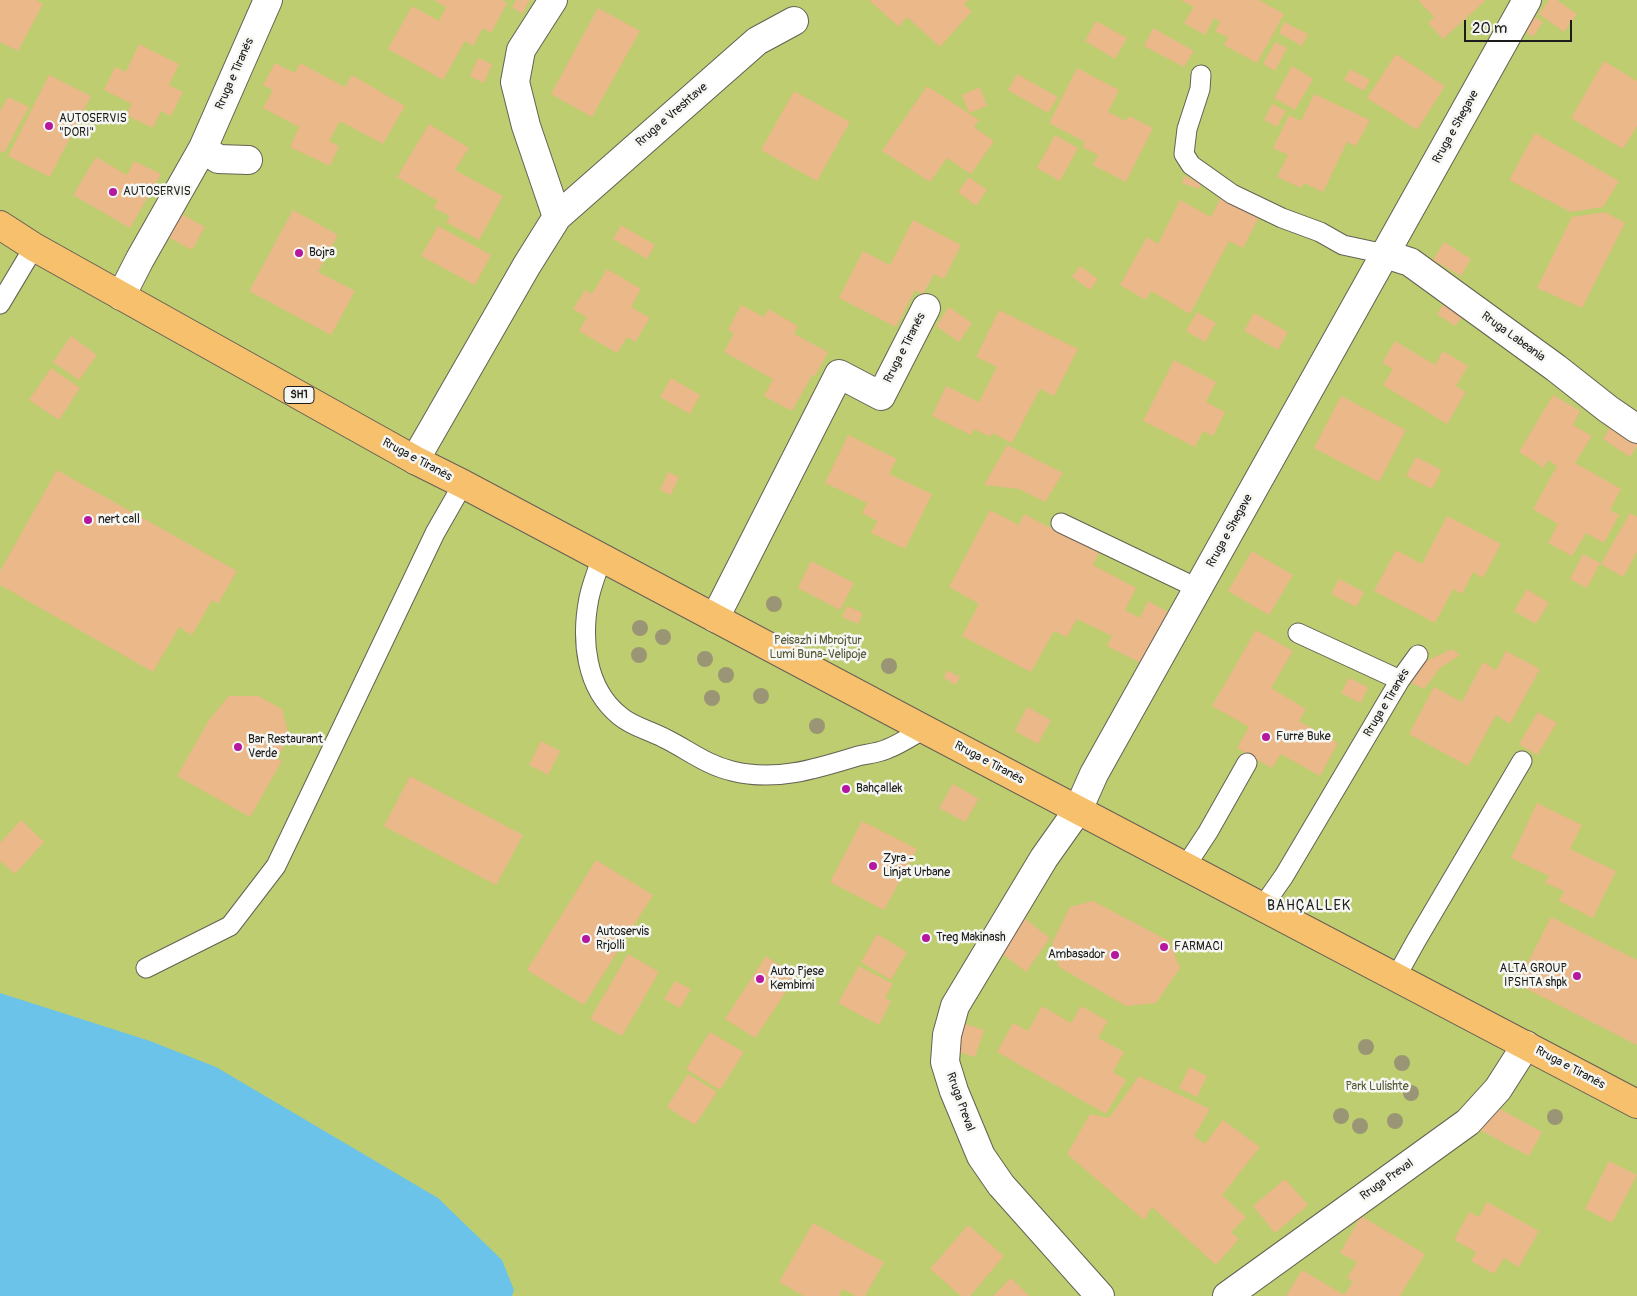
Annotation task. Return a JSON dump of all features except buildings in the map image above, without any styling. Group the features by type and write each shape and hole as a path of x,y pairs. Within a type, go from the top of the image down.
{"main road":[{"name":"Rruga e Tiranës","path":"0,225 34,247 415,460 1637,1104"}],"street":[{"name":"Rruga e Tiranës","path":"121,296 203,148 268,0"},
{"path":"553,0 521,50 514,82 526,126 557,217"},
{"name":"Rruga e Shegave","path":"1078,810 1094,774 1197,588 1527,0"},
{"name":"Rruga e Vreshtave","path":"415,460 526,265 557,217 757,41 794,21"},
{"path":"203,148 218,158 248,160"},
{"name":"Rruga Labeania","path":"1385,254 1410,262 1637,429"},
{"name":"Rruga e Tiranës","path":"716,618 839,374 881,396 926,308"},
{"name":"Rruga Preval","path":"1078,810 1044,858 955,1006 947,1035 946,1062 954,1092 981,1156 1001,1185 1100,1296"},
{"name":"Rruga Preval","path":"1227,1296 1468,1122 1498,1089 1526,1045"}],"lane":[{"path":"1201,75 1200,88 1187,129 1184,154 1191,165 1232,194 1282,218 1320,232 1343,245 1385,254"},
{"path":"0,304 34,247"},
{"path":"146,968 230,926 276,866 434,533 463,484"},
{"path":"1061,523 1197,588"},
{"path":"602,558 589,597 585,642 588,664 595,685 608,706 620,717 636,727 682,747 698,759 730,771 767,776 809,771 886,750 924,729"},
{"path":"1298,633 1400,680"},
{"name":"Rruga e Tiranës","path":"1263,906 1284,876 1400,680 1418,655"},
{"path":"1396,977 1522,762"},
{"path":"1185,867 1208,832 1247,763"}],"green space":[{"name":"Peisazh i Mbrojtur Lumi Buna-Velipoje","path":"0,0 1637,0 1637,1296 0,1296"}],"water":[{"path":"0,993 150,1041 216,1067 438,1198 502,1260 514,1290 512,1296 0,1296"}],"place":[{"name":"AUTOSERVIS \"DORI\"","path":"49,126"},
{"name":"AUTOSERVIS","path":"113,192"},
{"name":"Bojra","path":"299,253"},
{"name":"nert call","path":"88,520"},
{"name":"Furrë Buke","path":"1266,737"},
{"name":"Bar Restaurant Verde","path":"238,747"},
{"name":"Bahçallek","path":"846,789"},
{"name":"Zyra - Linjat Urbane","path":"873,866"},
{"name":"Treg Makinash","path":"926,938"},
{"name":"Autoservis Rrjolli","path":"586,939"},
{"name":"FARMACI","path":"1164,947"},
{"name":"Ambasador","path":"1115,955"},
{"name":"ALTA GROUP IPSHTA shpk","path":"1577,976"},
{"name":"Auto Pjese Kembimi","path":"760,979"}],"district":[{"name":"BAHÇALLEK","path":"1309,906"}],"park label":[{"name":"Park Lulishte","path":"1377,1087"}]}
